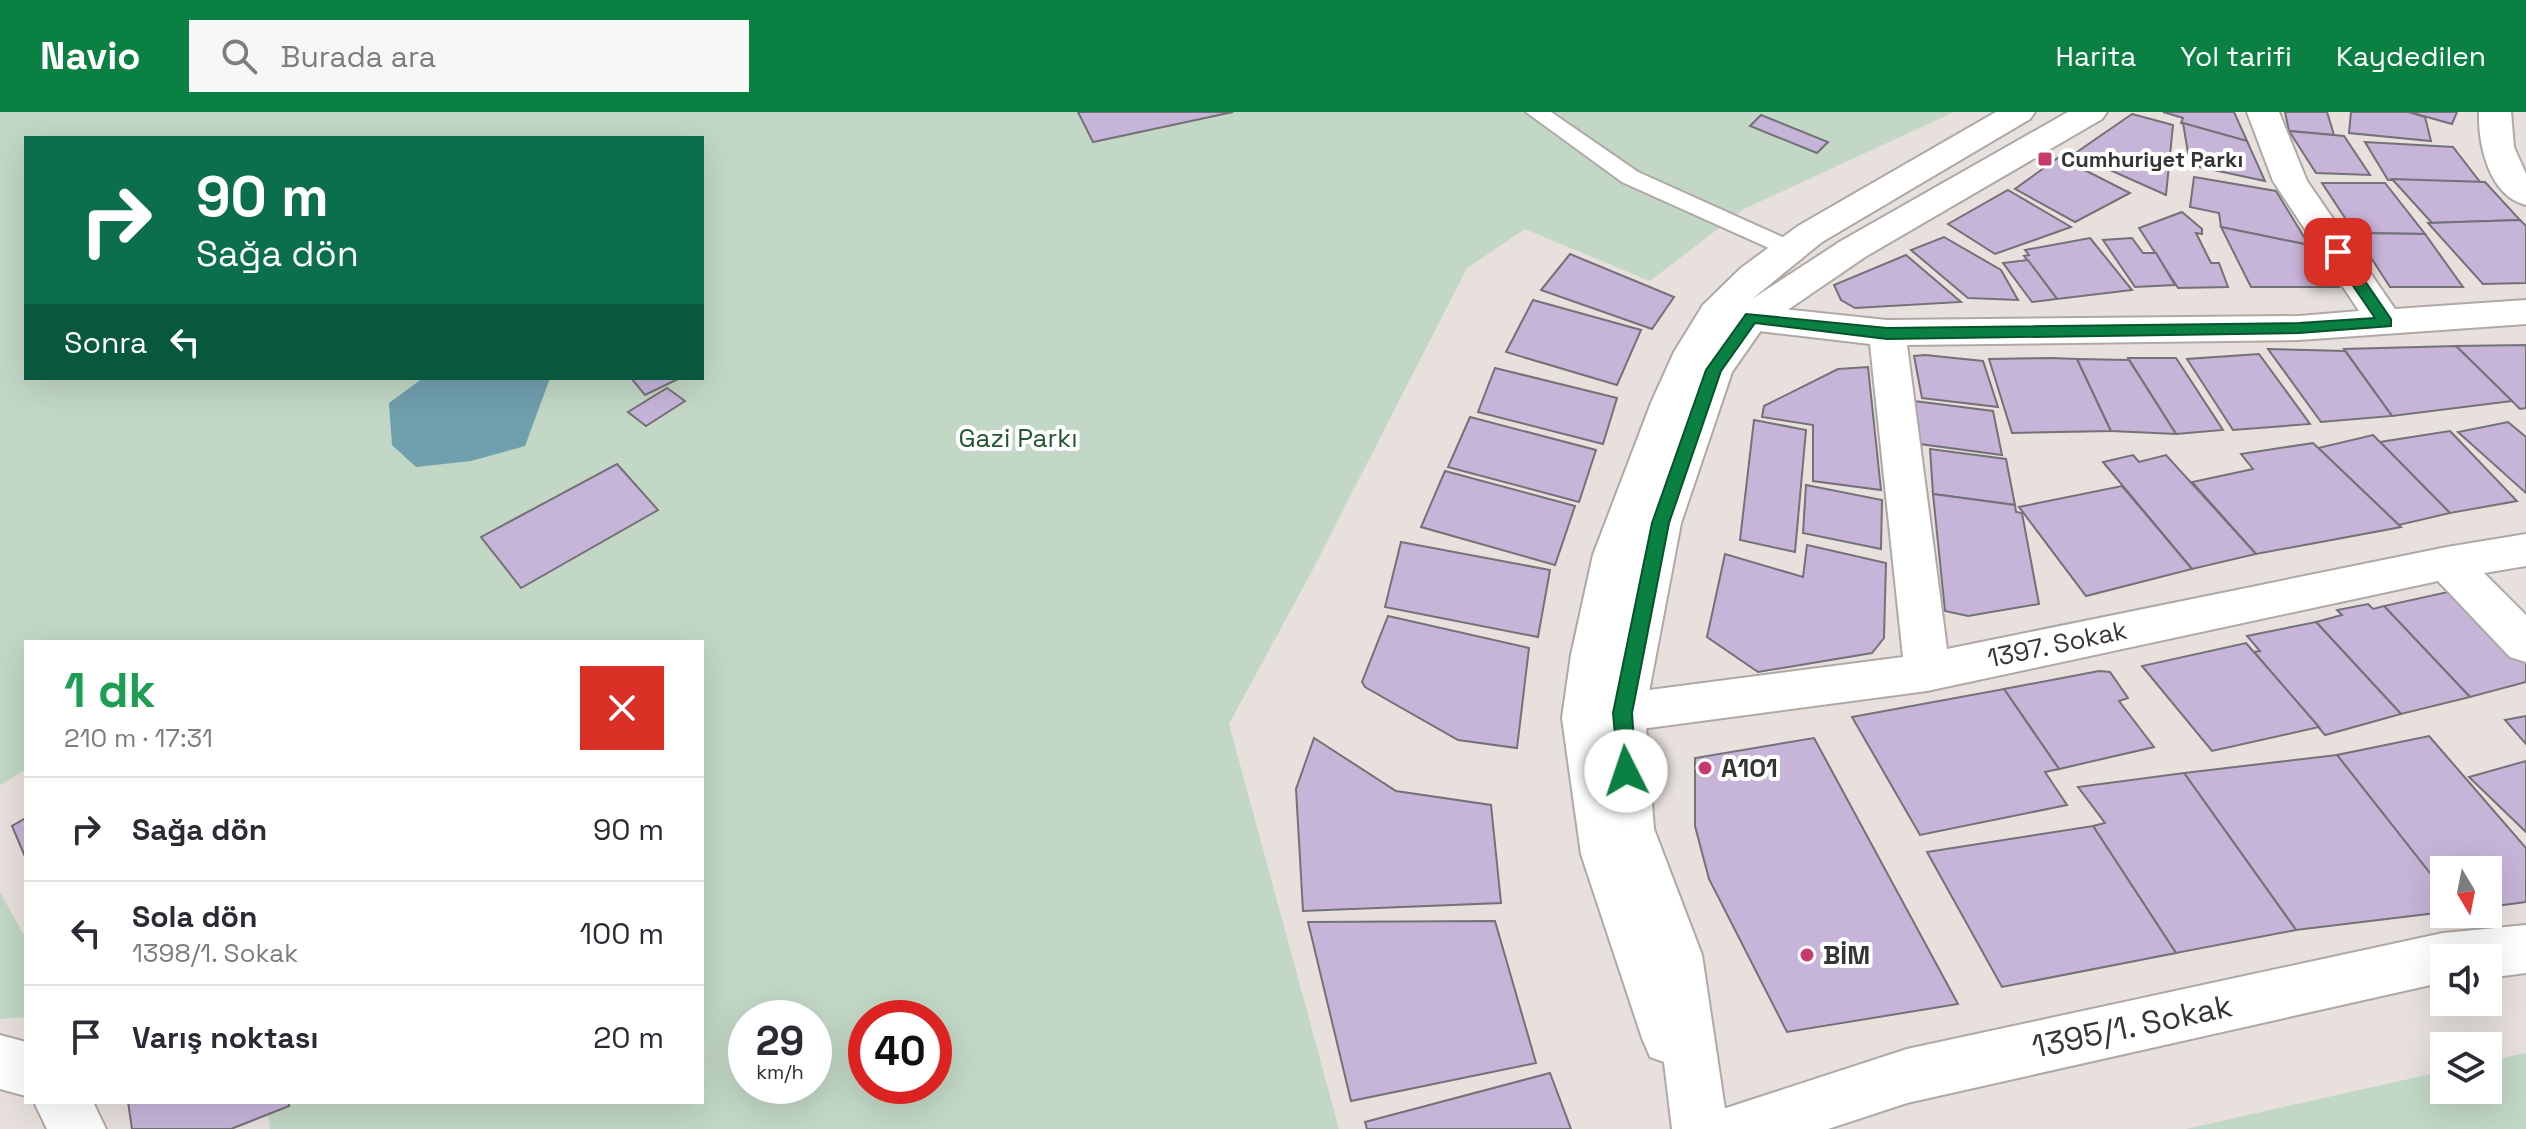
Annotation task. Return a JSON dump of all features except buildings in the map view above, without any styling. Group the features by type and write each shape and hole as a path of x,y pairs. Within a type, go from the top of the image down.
{"street":[{"path":"1734,316 1754,276 1790,249 2019,112"},
{"path":"1699,1129 1606,854 1604,715 1593,655 1614,555 1670,403 1693,352 1734,316 2091,112"},
{"path":"2263,112 2290,181 2385,322"},
{"path":"2495,112 2493,141 2514,183 2526,195"},
{"path":"1734,316 1887,333 2299,328 2526,312"},
{"path":"1887,333 1927,672"},
{"name":"1397. Sokak","path":"1604,715 1927,672 2447,563 2526,550"},
{"path":"2447,563 2526,644"},
{"name":"1395/1. Sokak","path":"1743,1129 1907,1076 2443,958 2526,949"},
{"path":"0,1062 24,1068"},
{"path":"63,1104 78,1129"}],"lane":[{"path":"1537,112 1630,177 1790,249"}],"green space":[{"name":"Gazi Parkı","path":"0,112 1954,112 1744,209 1650,281 1525,229 1467,268 1313,569 1229,724 1339,1129 270,1129 267,1104 704,1104 704,640 24,640 24,770 0,785"},
{"path":"0,892 24,935 24,1017 0,1019"},
{"path":"2526,1053 2526,1129 2186,1129 2430,1074 2430,1104 2502,1104 2502,1058"}],"water":[{"path":"420,380 549,380 525,446 471,461 416,467 392,445 389,403"}],"place":[{"name":"Cumhuriyet Parkı","path":"2045,159"},
{"name":"A101","path":"1705,768"},
{"name":"BİM","path":"1807,955"}],"route":[{"path":"1626,771 1622,713 1660,523 1714,370 1751,317 1887,333 2299,328 2385,322 2338,252"}]}
